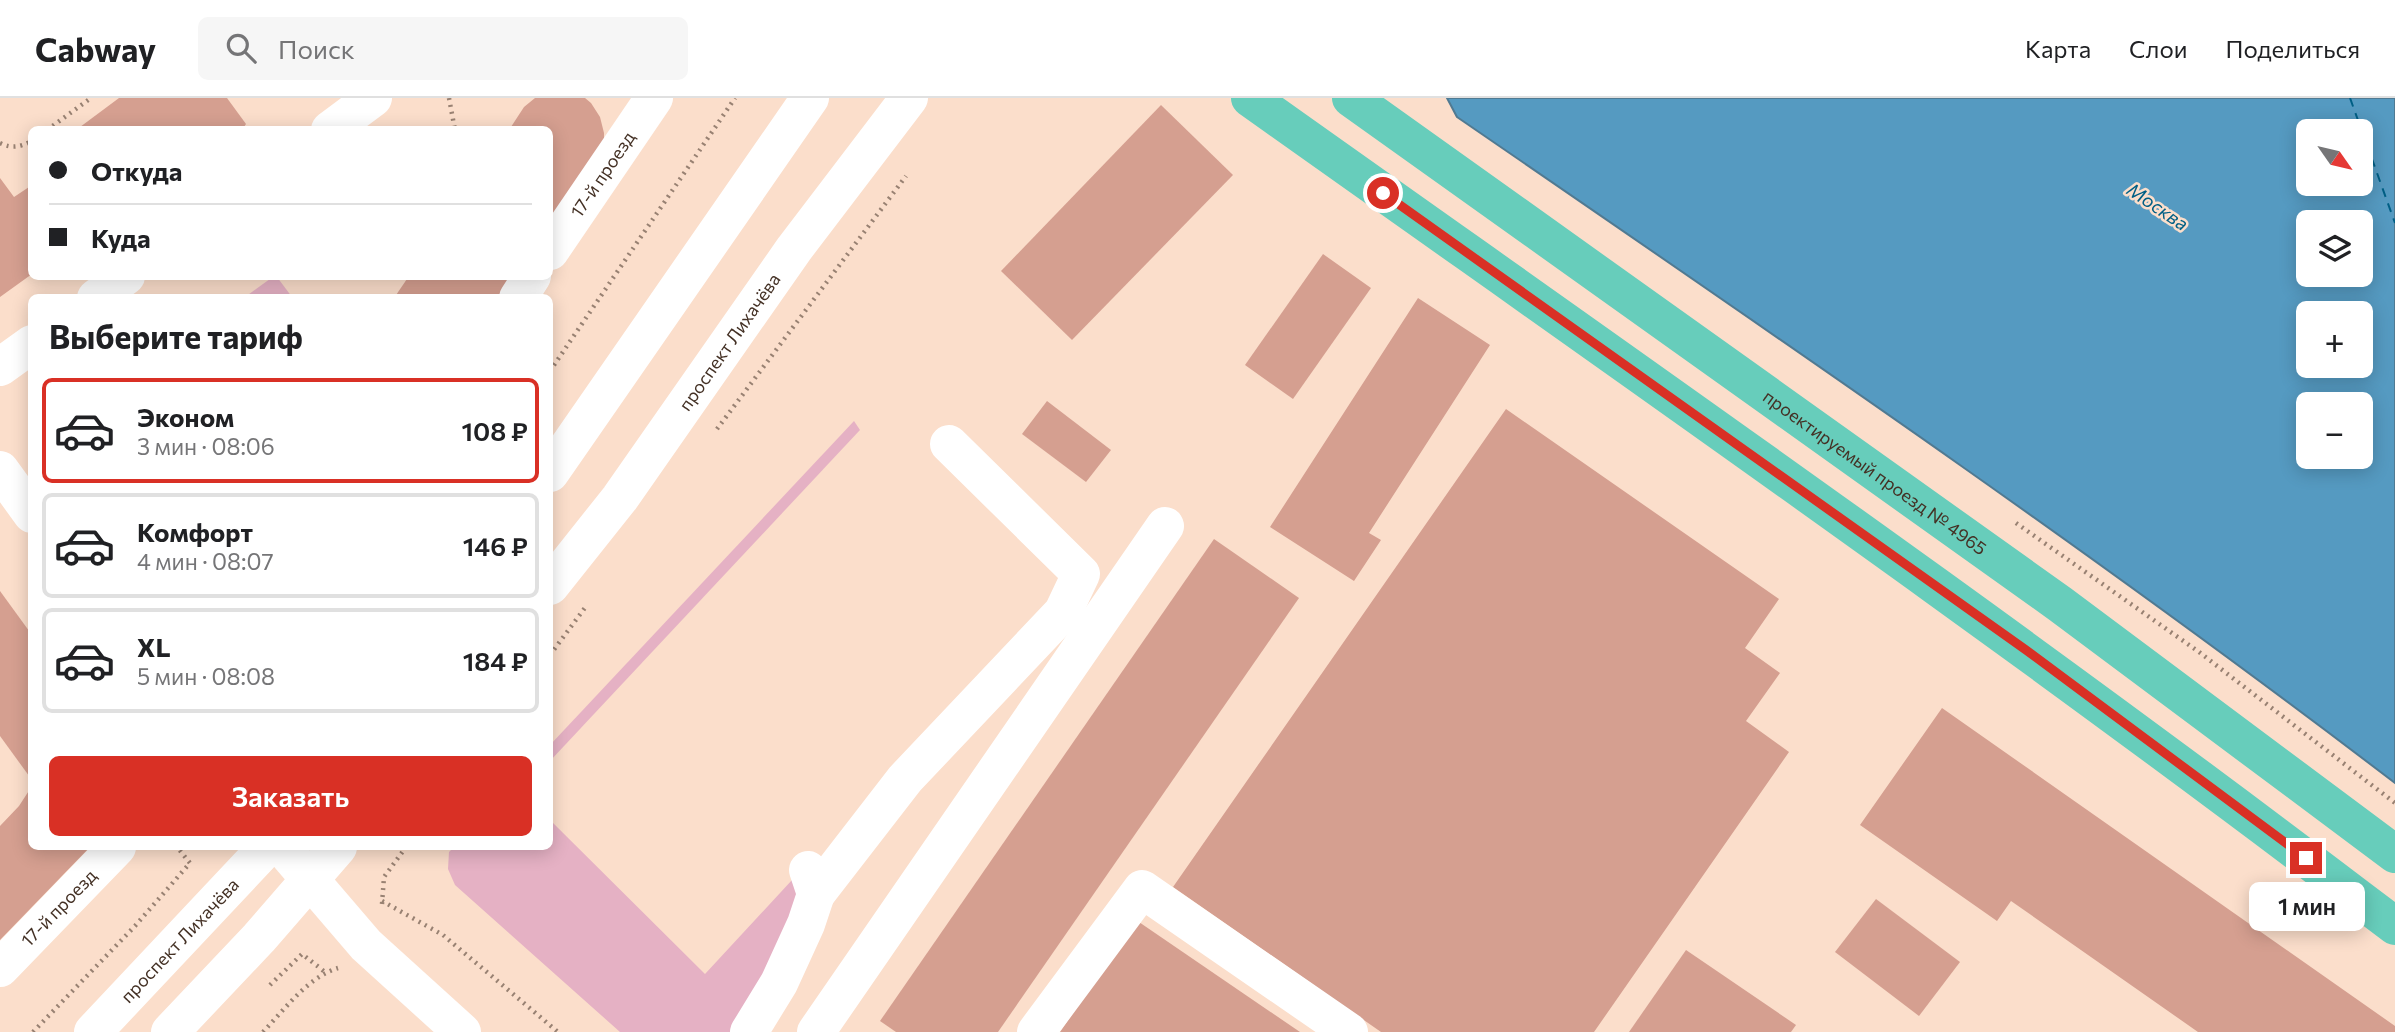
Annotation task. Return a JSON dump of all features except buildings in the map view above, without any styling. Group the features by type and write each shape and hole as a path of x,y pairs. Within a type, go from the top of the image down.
{"main road":[{"path":"1250,98 2026,650 2395,926"},
{"name":"проектируемый проезд № 4965","path":"1352,98 2060,604 2395,853"}],"street":[{"path":"335,126 373,98"},
{"name":"17-й проезд","path":"553,247 654,98"},
{"path":"553,469 810,98"},
{"name":"проспект Лихачёва","path":"553,582 620,498 794,249 909,98"},
{"path":"101,294 121,280"},
{"path":"0,367 28,347"},
{"path":"749,1032 779,983 806,924 811,879 1063,611 1081,574 949,444"},
{"path":"0,470 28,508"},
{"path":"830,1028 1165,526"},
{"name":"17-й проезд","path":"0,968 114,850"},
{"name":"проспект Лихачёва","path":"93,1032 264,850"},
{"path":"285,850 366,945 462,1032"},
{"path":"170,1032 335,850"},
{"path":"1036,1032 1142,889 1349,1032"}],"path":[{"path":"52,126 91,98"},
{"path":"449,98 454,126"},
{"path":"553,367 735,98"},
{"path":"0,143 8,147 20,147 28,143"},
{"path":"715,432 906,176"},
{"path":"553,651 591,599"},
{"path":"33,1032 135,926 190,863 179,850"},
{"path":"381,911 384,877 404,850"},
{"path":"382,901 443,934 558,1032"},
{"path":"270,986 302,954 325,972"},
{"path":"263,1032 325,972 343,966"}],"shaded area":[{"path":"268,280 279,280 290,294 249,294"},
{"path":"854,421 860,430 553,758 553,742"},
{"path":"553,823 705,974 792,880 802,890 737,1032 620,1032 455,885 448,869 449,852 553,850"}],"water":[{"name":"Москва","path":"1447,98 2395,98 2395,783 2164,611 1812,362 1457,117"}],"ferry route":[{"path":"2350,98 2395,223"}],"route":[{"path":"1383,193 2026,650 2306,858"}]}
